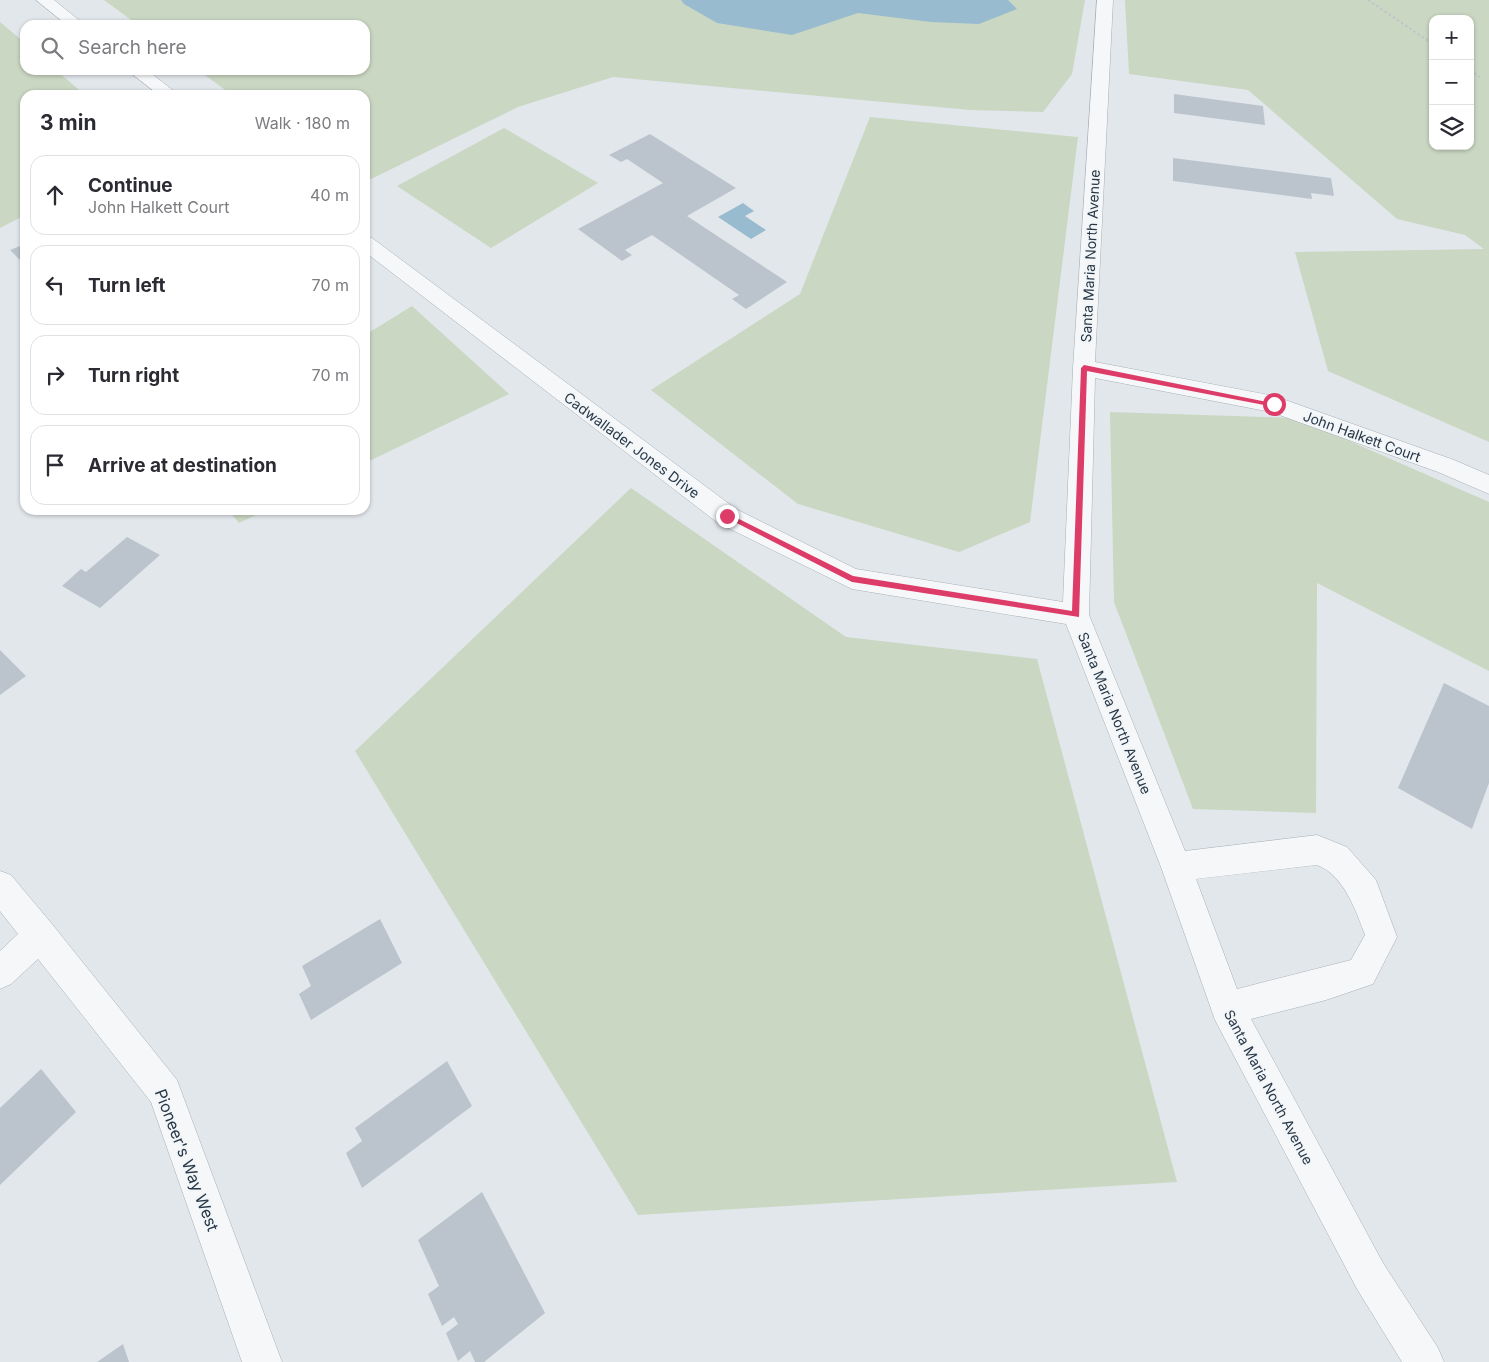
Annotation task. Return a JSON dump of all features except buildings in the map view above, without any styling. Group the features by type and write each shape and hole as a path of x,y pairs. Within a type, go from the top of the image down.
{"street":[{"path":"44,0 70,20"},
{"name":"Santa Maria North Avenue","path":"1105,0 1084,368 1076,615 1176,867 1227,1008 1370,1276 1424,1362"},
{"path":"143,75 163,90"},
{"name":"Cadwallader Jones Drive","path":"370,246 727,516 852,579 1076,615"},
{"name":"John Halkett Court","path":"1084,368 1274,404 1446,466 1489,485"},
{"path":"1176,867 1317,850 1336,857 1364,891 1375,919 1381,938 1362,973 1326,984 1227,1008"},
{"name":"Pioneer's Way West","path":"0,886 165,1092 262,1362"},
{"path":"0,973 41,935"}],"path":[{"path":"1368,0 1429,41"},
{"path":"1474,73 1481,78"}],"green space":[{"path":"104,0 1085,0 1072,74 1043,112 970,110 613,77 518,107 370,180 370,90 225,90 205,75 370,75 370,20 131,20"},
{"path":"1125,0 1489,0 1489,442 1328,371 1295,252 1484,249 1465,235 1397,219 1248,90 1129,74"},
{"path":"0,22 20,39 20,75 62,75 79,90 20,90 20,218 0,228"},
{"path":"870,117 1078,137 1030,522 959,552 798,504 651,390 800,294"},
{"path":"504,128 598,183 491,248 397,186"},
{"path":"412,306 509,394 370,461 370,332"},
{"path":"1110,412 1297,418 1489,502 1489,671 1317,583 1316,813 1193,809 1114,602"},
{"path":"631,488 846,637 1037,659 1177,1182 638,1215 355,751"},
{"path":"232,515 256,515 239,523"}],"water":[{"path":"681,0 1008,0 1017,9 979,24 931,22 858,13 792,35 717,23 684,4"},
{"path":"743,203 754,211 745,216 766,230 751,239 718,217"}],"route":[{"path":"727,516 852,579 1076,615 1084,368 1274,404"}]}
